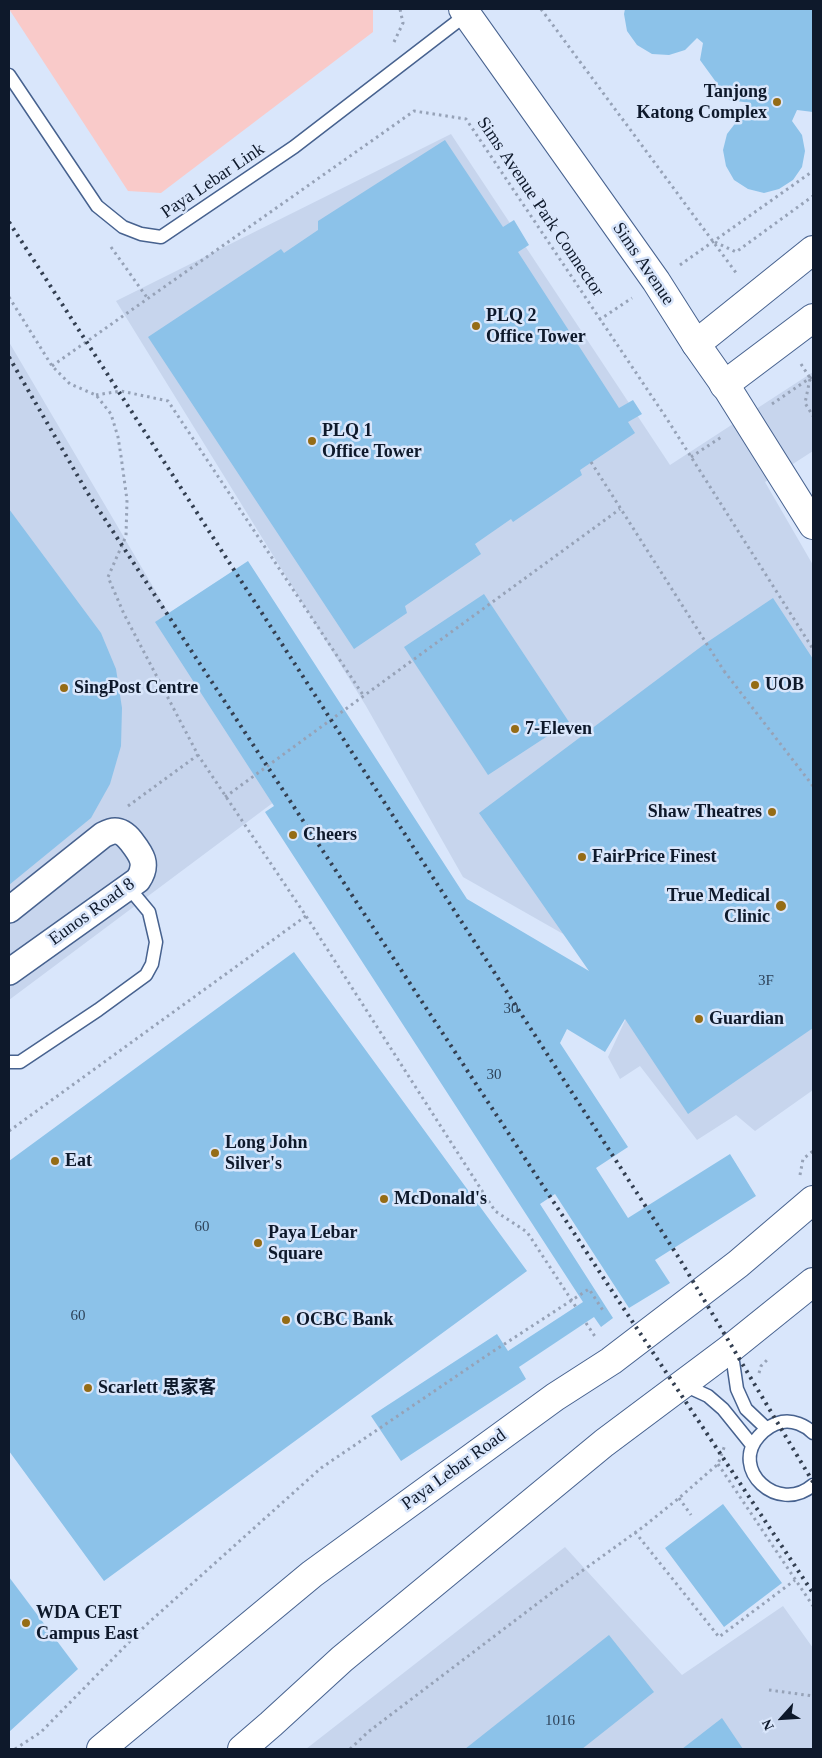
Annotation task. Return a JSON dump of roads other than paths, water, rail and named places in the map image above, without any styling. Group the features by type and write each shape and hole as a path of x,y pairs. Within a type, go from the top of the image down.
{"main road":[{"name":"Sims Avenue","path":"465,12 656,281 813,525"},
{"path":"696,344 813,250"},
{"path":"724,384 813,318"},
{"name":"Paya Lebar Road","path":"101,1749 312,1574 548,1402 611,1362 738,1264 806,1189"},
{"path":"242,1749 365,1640 604,1443 731,1348 813,1282"}],"street":[{"name":"Eunos Road 8","path":"9,910 103,834 114,831 126,836 141,854 143,873 129,888 9,972"}],"lane":[{"name":"Paya Lebar Link","path":"9,75 97,206 123,227 141,234 161,237 294,147 465,12"},
{"path":"9,1062 20,1062 98,1010 146,975 152,964 156,942 149,912 129,888"},
{"path":"731,1348 737,1389 746,1409 766,1428"},
{"path":"682,1384 708,1396 723,1409 752,1445"},
{"path":"813,1433 809,1428 798,1423 774,1424 766,1428 752,1445 750,1453 754,1475 771,1492 795,1495 813,1485"}],"railway":[{"path":"9,222 679,1258 813,1482"},
{"path":"9,357 87,492 813,1593"}],"place":[{"name":"Tanjong Katong Complex","path":"777,102"},
{"name":"PLQ 2 Office Tower","path":"476,326"},
{"name":"PLQ 1 Office Tower","path":"312,441"},
{"name":"UOB","path":"755,685"},
{"name":"SingPost Centre","path":"64,688"},
{"name":"7-Eleven","path":"515,729"},
{"name":"Shaw Theatres","path":"772,812"},
{"name":"Cheers","path":"293,835"},
{"name":"FairPrice Finest","path":"582,857"},
{"name":"True Medical Clinic","path":"781,906"},
{"name":"Guardian","path":"699,1019"},
{"name":"Long John Silver's","path":"215,1153"},
{"name":"Eat","path":"55,1161"},
{"name":"McDonald's","path":"384,1199"},
{"name":"Paya Lebar Square","path":"258,1243"},
{"name":"OCBC Bank","path":"286,1320"},
{"name":"Scarlett 思家客","path":"88,1388"},
{"name":"WDA CET Campus East","path":"26,1623"}]}
